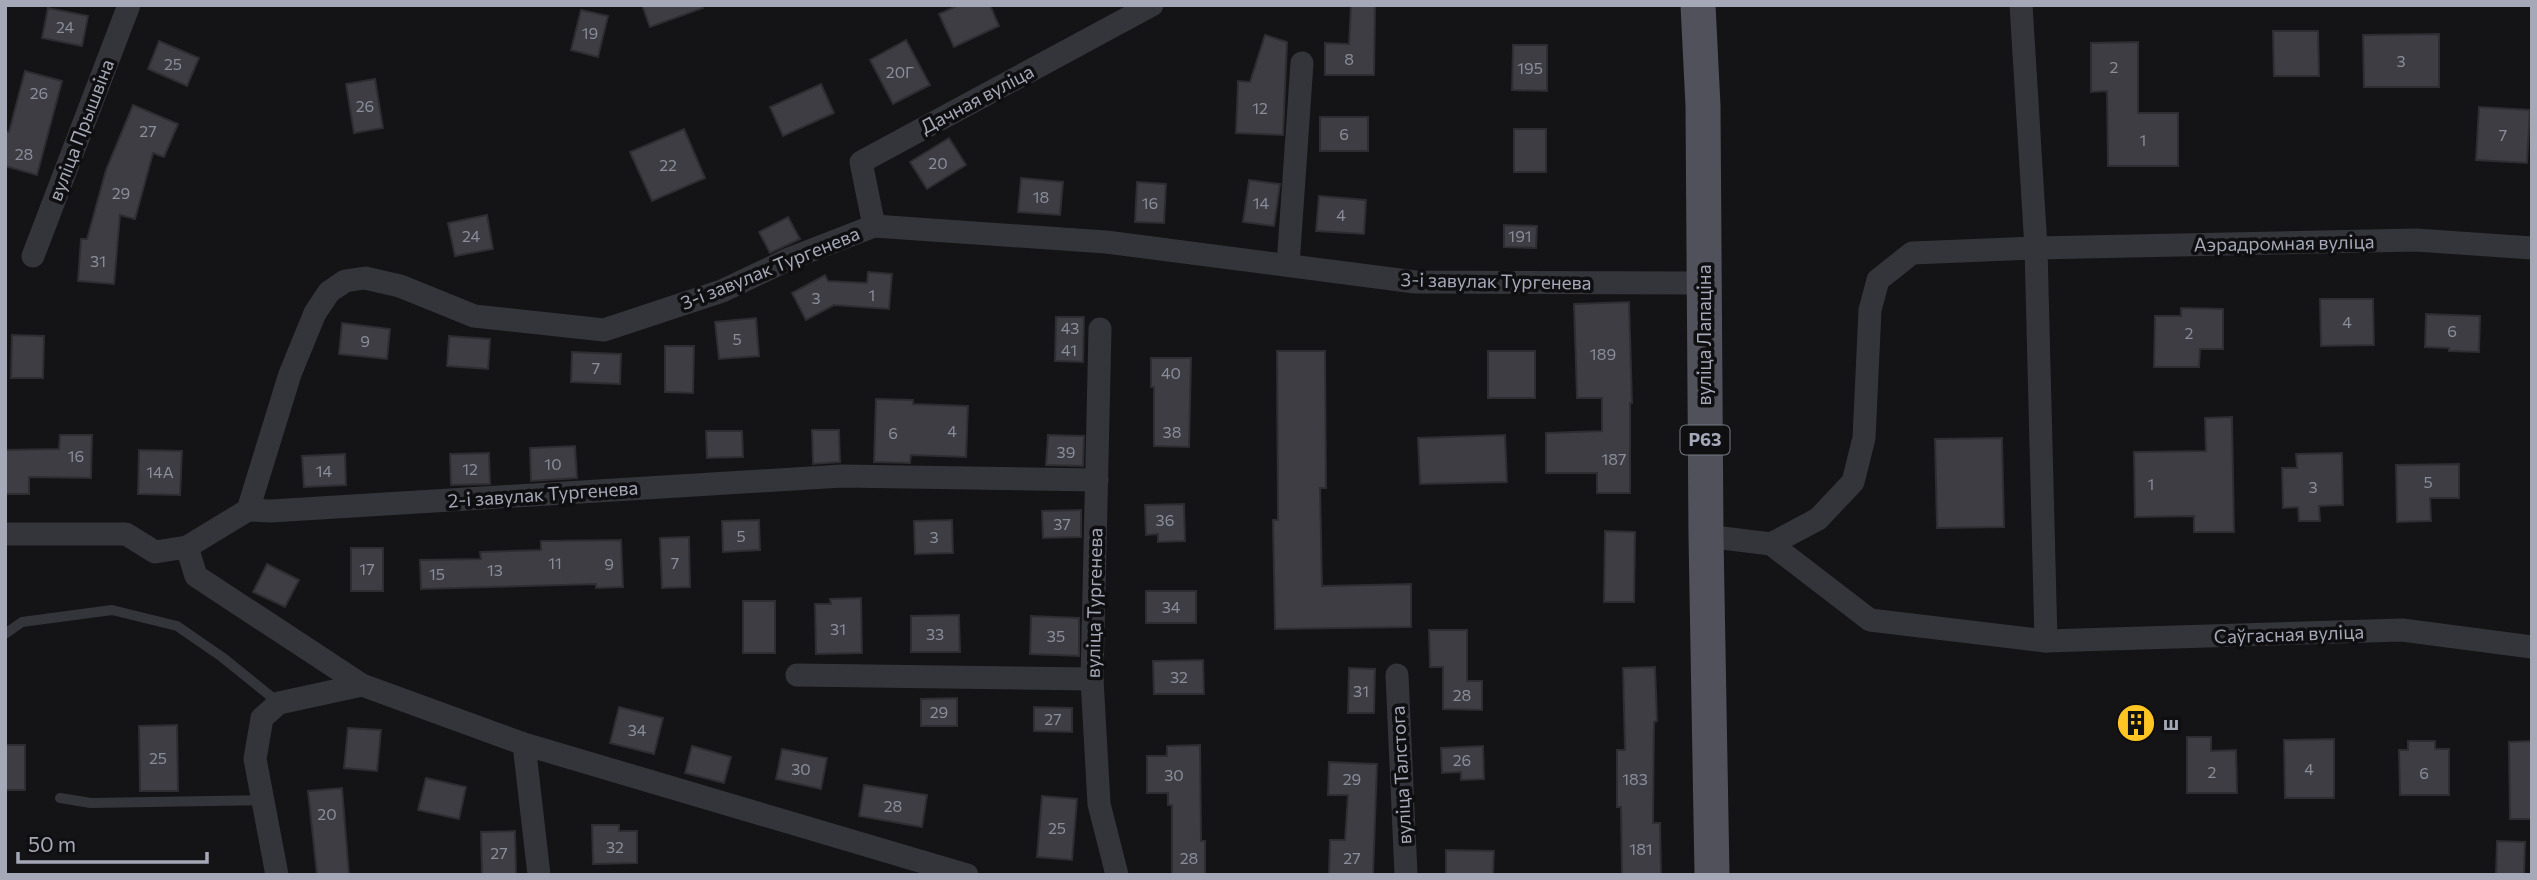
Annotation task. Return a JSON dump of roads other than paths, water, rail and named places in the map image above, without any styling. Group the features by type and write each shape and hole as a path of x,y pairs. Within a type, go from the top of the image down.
{"main road":[{"name":"вуліца Лапаціна","path":"1698,5 1703,106 1712,875"}],"street":[{"name":"вуліца Прышвіна","path":"33,256 129,5"},
{"name":"Дачная вуліца","path":"874,226 861,162 1152,5"},
{"path":"2021,5 2036,248 2046,641"},
{"path":"1289,265 1302,63"},
{"name":"3-і завулак Тургенева","path":"248,510 290,374 315,313 329,292 345,281 365,278 400,286 474,316 604,330 722,291 789,259 874,226 1106,242 1415,282 1703,283"},
{"name":"Аэрадромная вуліца","path":"1772,544 1818,519 1853,482 1864,438 1870,310 1878,280 1912,253 2416,240 2532,248"},
{"name":"вуліца Тургенева","path":"1101,329 1092,679 1099,804 1117,875"},
{"name":"2-і завулак Тургенева","path":"248,510 271,511 842,476 1097,480"},
{"path":"5,534 126,534 155,552 187,547 248,510"},
{"path":"1706,536 1772,544"},
{"name":"Саўгасная вуліца","path":"1772,544 1870,620 2046,641 2402,630 2532,647"},
{"path":"187,547 196,576 362,685 524,744 967,875"},
{"path":"797,675 1092,679"},
{"name":"вуліца Талстога","path":"1397,675 1406,875"},
{"path":"276,875 256,759 262,718 279,703 362,685"},
{"path":"524,744 538,875"}],"lane":[{"path":"5,634 22,622 112,610 177,626 222,657 279,703"},
{"path":"60,798 91,803 264,800"}],"place":[{"name":"ш","path":"2136,723"}]}
